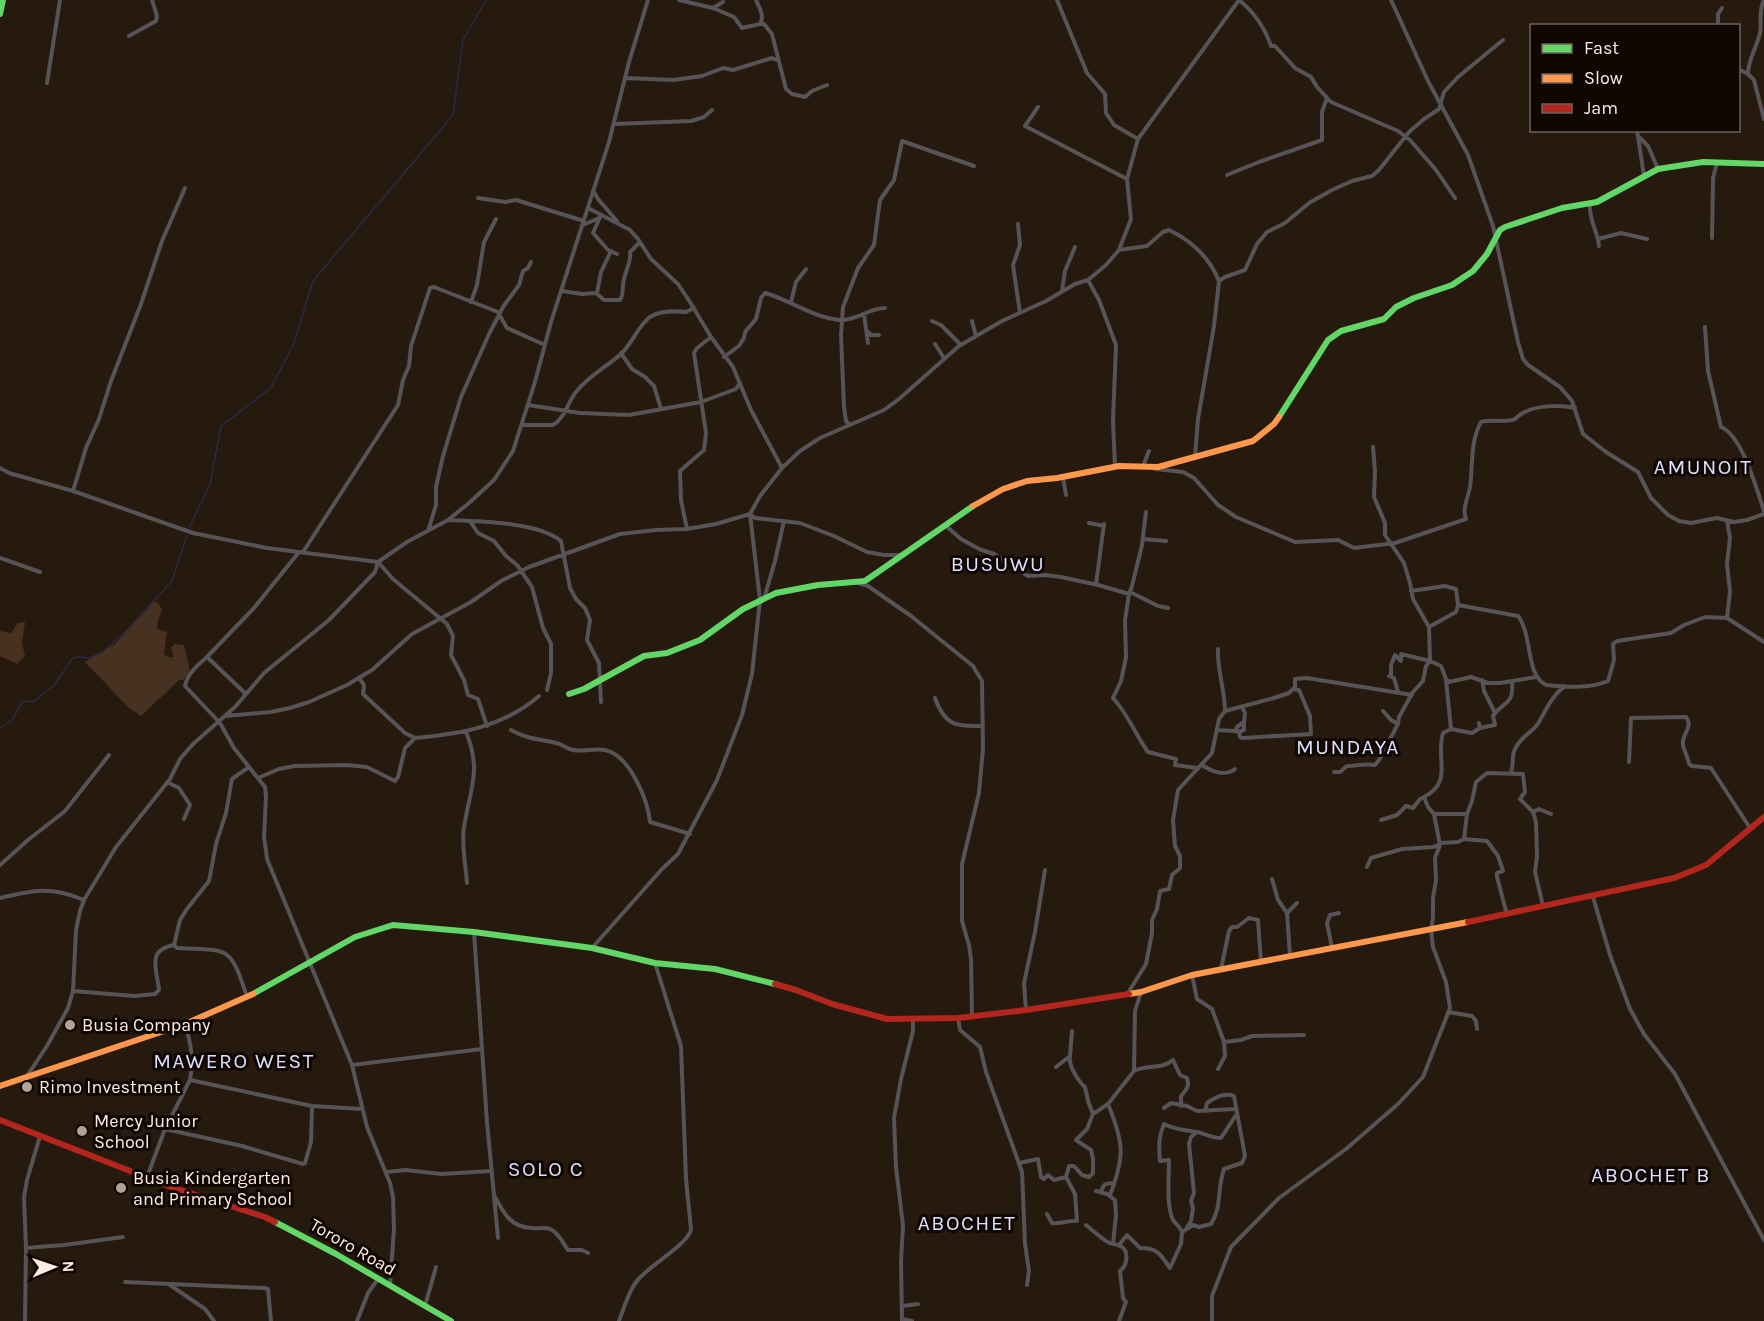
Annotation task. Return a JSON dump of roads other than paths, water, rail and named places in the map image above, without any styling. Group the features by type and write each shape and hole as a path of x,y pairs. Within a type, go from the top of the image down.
{"main road":[{"path":"0,14 3,0"},
{"path":"569,694 584,689 644,656 668,653 700,640 743,609 762,600 793,589 858,583 885,569 945,525 1003,489 1027,481 1115,467 1146,468 1253,441 1274,424 1328,340 1341,331 1384,319 1396,306 1414,298 1452,285 1473,271 1496,240 1500,230 1516,222 1562,208 1597,202 1658,169 1703,162 1764,164"},
{"path":"0,1086 145,1039 248,998 355,937 382,927 403,926 474,933 592,948 655,963 716,969 796,990 832,1004 887,1019 958,1018 1141,992 1192,975 1431,930 1674,878 1699,869 1764,817"},
{"name":"Tororo Road","path":"0,1120 182,1191 265,1217 451,1321"}],"street":[{"path":"47,83 60,0"},
{"path":"129,36 156,21 157,16 152,0"},
{"path":"0,468 9,473 73,491 193,533 301,552 378,562 429,529 448,520 494,480 513,451 594,191 648,0"},
{"path":"679,0 713,8 734,17 742,28 764,24 772,34 784,85 792,94 805,97 812,91 827,85"},
{"path":"756,0 763,18 760,24"},
{"path":"1057,0 1087,73 1105,94 1106,113 1114,125 1138,139"},
{"path":"762,600 750,514 760,496 782,468 800,451 820,438 884,410 961,345 1075,284 1088,280 1106,265 1119,250 1131,219 1128,179 1138,139 1239,0 1250,8 1267,35 1271,46 1275,46 1295,68 1311,77 1331,102 1406,136 1436,170 1455,198"},
{"path":"1390,0 1428,81 1468,155 1496,240 1523,359 1534,371 1560,387 1575,408 1583,434 1638,472 1651,498 1668,515 1684,522 1717,518 1727,521 1747,520 1764,512 1749,465 1729,430 1722,427 1708,370 1705,327"},
{"path":"1748,74 1748,66 1760,32 1760,7 1764,0"},
{"path":"713,8 723,2"},
{"path":"1718,24 1718,14 1722,8"},
{"path":"1195,457 1198,418 1214,326 1216,294 1220,281 1245,270 1257,244 1267,232 1285,223 1309,203 1337,187 1372,176 1417,124 1439,109 1444,92 1458,77 1503,40"},
{"path":"625,78 674,80 702,76 723,68 733,70 772,58 779,61"},
{"path":"1740,70 1754,80 1764,119"},
{"path":"1227,176 1322,140 1322,112 1327,98"},
{"path":"1038,107 1025,126 1128,179"},
{"path":"614,124 694,121 704,117 712,110"},
{"path":"1638,132 1644,176"},
{"path":"1638,137 1648,146 1658,169"},
{"path":"850,425 846,421 844,407 843,307 858,268 874,245 880,200 894,180 902,141 974,166"},
{"path":"1712,238 1713,178 1717,162"},
{"path":"73,491 86,448 99,419 162,241 185,188"},
{"path":"594,191 617,221"},
{"path":"478,198 505,202 516,200 583,223 606,216"},
{"path":"1590,203 1589,210 1599,246"},
{"path":"588,208 617,221 630,230 651,259 678,284 724,357 733,367 751,410 782,468"},
{"path":"600,217 593,233 617,254"},
{"path":"471,302 477,285 484,242 496,219"},
{"path":"1018,224 1020,245 1013,265 1020,313"},
{"path":"1119,250 1147,246 1163,232 1169,230 1185,239 1206,258 1213,266 1220,281"},
{"path":"1598,239 1622,233 1647,239"},
{"path":"562,291 597,294 604,300 620,300 631,257 630,252 640,242"},
{"path":"1062,292 1065,271 1075,246"},
{"path":"597,294 601,272 611,251"},
{"path":"429,529 436,505 438,477 451,427 477,358 531,262"},
{"path":"791,302 796,282 806,269"},
{"path":"1088,280 1116,345 1113,421 1115,467"},
{"path":"390,1286 394,1218 392,1193 386,1172 371,1139 352,1065 267,859 264,836 266,791 234,748 220,723 185,686 185,682 254,608 301,552 398,405 403,380 409,366 411,346 430,288 434,287 500,314 507,328 545,345"},
{"path":"724,357 739,346 745,332 756,319 761,298 765,293 816,314 842,320 877,308 885,308"},
{"path":"522,426 553,425 563,417 577,390 601,367 621,353 651,316 673,310 686,312 694,308"},
{"path":"864,314 868,343"},
{"path":"932,321 941,325 961,345"},
{"path":"972,321 976,336"},
{"path":"866,331 871,335 879,335"},
{"path":"687,529 681,500 680,471 704,450 706,433 694,354 697,348 711,337"},
{"path":"935,344 944,358"},
{"path":"621,353 632,369 645,376 654,386 661,409"},
{"path":"528,405 589,414 629,415 701,402 736,389 740,383"},
{"path":"1149,451 1146,468 1183,472 1194,478 1218,505 1236,517 1295,542 1338,540 1354,548 1391,543 1466,519 1464,511 1470,488 1472,452 1477,429 1481,422 1514,420 1522,413 1538,407 1555,408 1564,405 1575,408"},
{"path":"1334,771 1340,772 1347,766 1360,764 1375,765 1382,757 1398,724 1399,717 1423,681 1426,666 1430,661 1429,627 1414,603 1404,563 1385,536 1385,524 1374,497 1373,447"},
{"path":"1063,477 1066,495"},
{"path":"1146,512 1143,539 1125,620 1126,657 1121,681 1113,698 1124,709 1137,737 1148,752 1176,759 1175,765 1200,766 1224,774 1229,774 1235,769"},
{"path":"224,716 250,715 290,708 324,696 359,678 382,662 412,634 529,567 620,534 646,530 687,529 716,524 750,514"},
{"path":"750,514 755,518 800,523 867,552 904,555"},
{"path":"448,520 512,524 554,536 561,541 570,588 585,608 590,620 587,640 599,663 601,702"},
{"path":"469,520 478,533 494,541 518,565 532,587 543,628 551,644 551,673 547,690"},
{"path":"592,948 678,854 717,780 747,699 762,600 776,561 784,521"},
{"path":"1727,521 1730,538 1727,564 1730,592 1727,618"},
{"path":"1089,523 1104,525 1096,584"},
{"path":"945,525 961,539 994,554 1028,576 1045,574 1096,584 1132,593 1158,606 1168,608"},
{"path":"1143,539 1166,542"},
{"path":"0,558 40,572"},
{"path":"378,562 393,579 447,624 453,636 451,655 464,680 468,695 478,699 487,726"},
{"path":"26,1077 47,1046 68,1008 73,991 76,930 84,900 116,847 167,782 180,759 204,733 220,723 264,673 321,627 354,596 375,572 378,562"},
{"path":"858,583 868,586 911,616 978,672 982,681 983,726 979,793 963,864 962,883 962,921 967,933 971,959 972,1016"},
{"path":"1411,591 1442,586 1456,589 1458,606 1455,615 1442,619 1429,627"},
{"path":"1458,606 1518,616 1527,636 1536,677 1546,685 1591,686 1608,681 1614,660 1613,644 1617,640 1671,633 1705,617 1727,618 1764,642"},
{"path":"1128,993 1146,964 1152,920 1157,909 1160,891 1169,888 1172,875 1180,868 1180,856 1175,846 1173,828 1178,790 1212,753 1219,719 1225,711 1218,649"},
{"path":"1398,692 1394,678 1389,676 1395,655 1401,661 1401,654 1441,666 1446,680 1451,729"},
{"path":"207,657 246,694"},
{"path":"1446,680 1451,682 1471,677 1492,683 1536,677"},
{"path":"359,678 363,686 363,694 405,733 415,738 466,732 487,726 522,710 539,696"},
{"path":"1225,711 1289,693 1294,689 1295,679 1307,678 1412,695"},
{"path":"1482,680 1484,691 1495,713"},
{"path":"1381,820 1396,814 1406,806 1413,808 1420,799 1434,791 1442,779 1441,740 1444,732 1451,729 1472,733 1479,725 1495,725 1493,717 1508,703 1512,695 1512,682"},
{"path":"1511,772 1512,757 1518,744 1536,726 1550,701 1565,686"},
{"path":"1242,707 1245,712 1244,722 1237,727 1239,737 1311,734 1310,716 1299,690 1294,689"},
{"path":"935,698 940,713 947,721 961,726 983,726"},
{"path":"1383,711 1398,724"},
{"path":"1629,762 1630,718 1686,717 1689,726 1683,744 1689,764 1712,768 1751,828"},
{"path":"511,730 526,738 556,743 572,750 604,750 611,753 630,768 650,822 690,834"},
{"path":"1217,730 1237,732"},
{"path":"466,732 472,747 475,775 464,830 467,883"},
{"path":"258,778 295,766 352,765 367,767 395,781 407,745 405,733"},
{"path":"407,745 415,738"},
{"path":"0,865 65,811 109,755"},
{"path":"174,945 180,920 209,881 232,779 249,767"},
{"path":"1464,839 1467,814 1476,782 1483,774 1511,772 1523,774 1525,792 1520,799 1533,812 1536,822 1537,857 1534,872 1543,907"},
{"path":"167,782 179,788 190,805 184,819"},
{"path":"1212,1321 1212,1296 1231,1247 1279,1198 1330,1162 1410,1092 1423,1077 1448,1012 1448,992 1433,946 1431,930 1436,880 1435,858 1440,844 1434,814 1424,797"},
{"path":"1533,812 1539,809 1551,814"},
{"path":"1434,814 1467,814"},
{"path":"1367,867 1371,858 1402,849 1433,847 1464,839 1487,842 1504,868 1503,871 1497,873 1497,877 1508,914"},
{"path":"1026,1010 1024,983 1045,870"},
{"path":"1272,879 1278,900 1287,913 1290,956"},
{"path":"0,898 31,890 61,892 84,900"},
{"path":"1593,897 1610,955 1630,1009 1644,1034 1675,1074 1764,1240"},
{"path":"1287,913 1297,903"},
{"path":"1332,948 1327,921 1330,915 1339,913"},
{"path":"1221,970 1229,931 1249,918 1258,920 1261,962"},
{"path":"474,933 498,1238"},
{"path":"73,991 134,996 155,994 159,990 155,970 159,950 162,947 174,945 177,948 206,949 226,954 232,958 248,998"},
{"path":"619,1321 635,1282 682,1243 691,1230 681,1046 655,963"},
{"path":"1192,975 1197,999 1212,1009 1224,1041 1225,1056 1218,1069"},
{"path":"1134,1071 1135,1011 1141,992"},
{"path":"1448,1012 1472,1016 1476,1021 1477,1029"},
{"path":"958,1018 960,1030 980,1047 986,1072 1019,1163 1023,1179 1025,1244 1029,1271 1027,1285"},
{"path":"913,1020 913,1031 894,1118 896,1167 903,1226 902,1320 912,1321 914,1318 919,1318"},
{"path":"147,1177 165,1129 189,1080 192,1068 192,1046 185,1024"},
{"path":"1072,1031 1069,1061 1085,1087 1093,1114"},
{"path":"1224,1041 1241,1040 1252,1036 1304,1035"},
{"path":"352,1065 482,1049"},
{"path":"1056,1067 1070,1056"},
{"path":"1047,1214 1049,1221 1053,1223 1077,1221 1075,1194 1066,1177 1069,1166 1074,1166 1082,1175 1089,1177 1093,1173 1094,1159 1091,1150 1076,1140 1087,1129 1093,1114 1108,1104 1134,1071 1142,1067 1163,1067 1173,1060 1180,1075 1187,1078 1188,1082 1188,1089 1181,1096 1181,1106"},
{"path":"189,1080 312,1106 362,1109"},
{"path":"1186,1227 1211,1224 1218,1214 1218,1188 1224,1169 1242,1163 1245,1156 1236,1116 1235,1097 1230,1094 1221,1095 1207,1103 1205,1111"},
{"path":"1164,1108 1171,1103 1187,1106 1197,1112 1235,1109"},
{"path":"1108,1104 1119,1132 1121,1144 1119,1165 1110,1196"},
{"path":"165,1129 242,1146 303,1164 310,1143 312,1106"},
{"path":"1182,1232 1170,1210 1169,1160 1160,1161 1158,1139 1164,1124 1212,1138 1221,1138 1236,1116"},
{"path":"1119,1245 1127,1235 1140,1248 1153,1248 1157,1251 1170,1268 1181,1244 1182,1232 1191,1221 1191,1201 1194,1193 1189,1144 1191,1137 1197,1132"},
{"path":"25,1321 24,1191 40,1136"},
{"path":"1019,1163 1038,1159 1041,1177 1044,1179 1048,1175 1054,1180 1066,1177"},
{"path":"386,1172 406,1170 441,1174 491,1171"},
{"path":"1113,1245 1115,1200 1099,1191 1107,1183 1114,1183"},
{"path":"493,1192 505,1216 512,1222 528,1228 550,1229 560,1237 568,1250 582,1250 588,1253"},
{"path":"1086,1225 1125,1251 1124,1268 1120,1271 1123,1298 1126,1302 1119,1321"},
{"path":"26,1248 123,1237"},
{"path":"425,1306 436,1267"},
{"path":"357,1321 368,1293 378,1279"},
{"path":"125,1282 264,1287 268,1289 272,1321"},
{"path":"170,1284 205,1309 214,1321"},
{"path":"903,1306 918,1304"}],"waterway":[{"path":"189,528 210,484 221,426 271,388 294,343 313,281 453,115 463,40 486,0"},
{"path":"0,728 12,720 23,701 33,702 55,684 72,659 90,658 104,651 126,631 172,581 187,536"}],"place":[{"name":"Busia Company","path":"70,1025"},
{"name":"Rimo Investment","path":"27,1087"},
{"name":"Mercy Junior School","path":"82,1131"},
{"name":"Busia Kindergarten and Primary School","path":"121,1188"}],"district":[{"name":"AMUNOIT","path":"1703,467"},
{"name":"BUSUWU","path":"998,564"},
{"name":"MUNDAYA","path":"1348,747"},
{"name":"MAWERO WEST","path":"234,1061"},
{"name":"SOLO C","path":"546,1169"},
{"name":"ABOCHET B","path":"1651,1175"},
{"name":"ABOCHET","path":"967,1223"}]}
